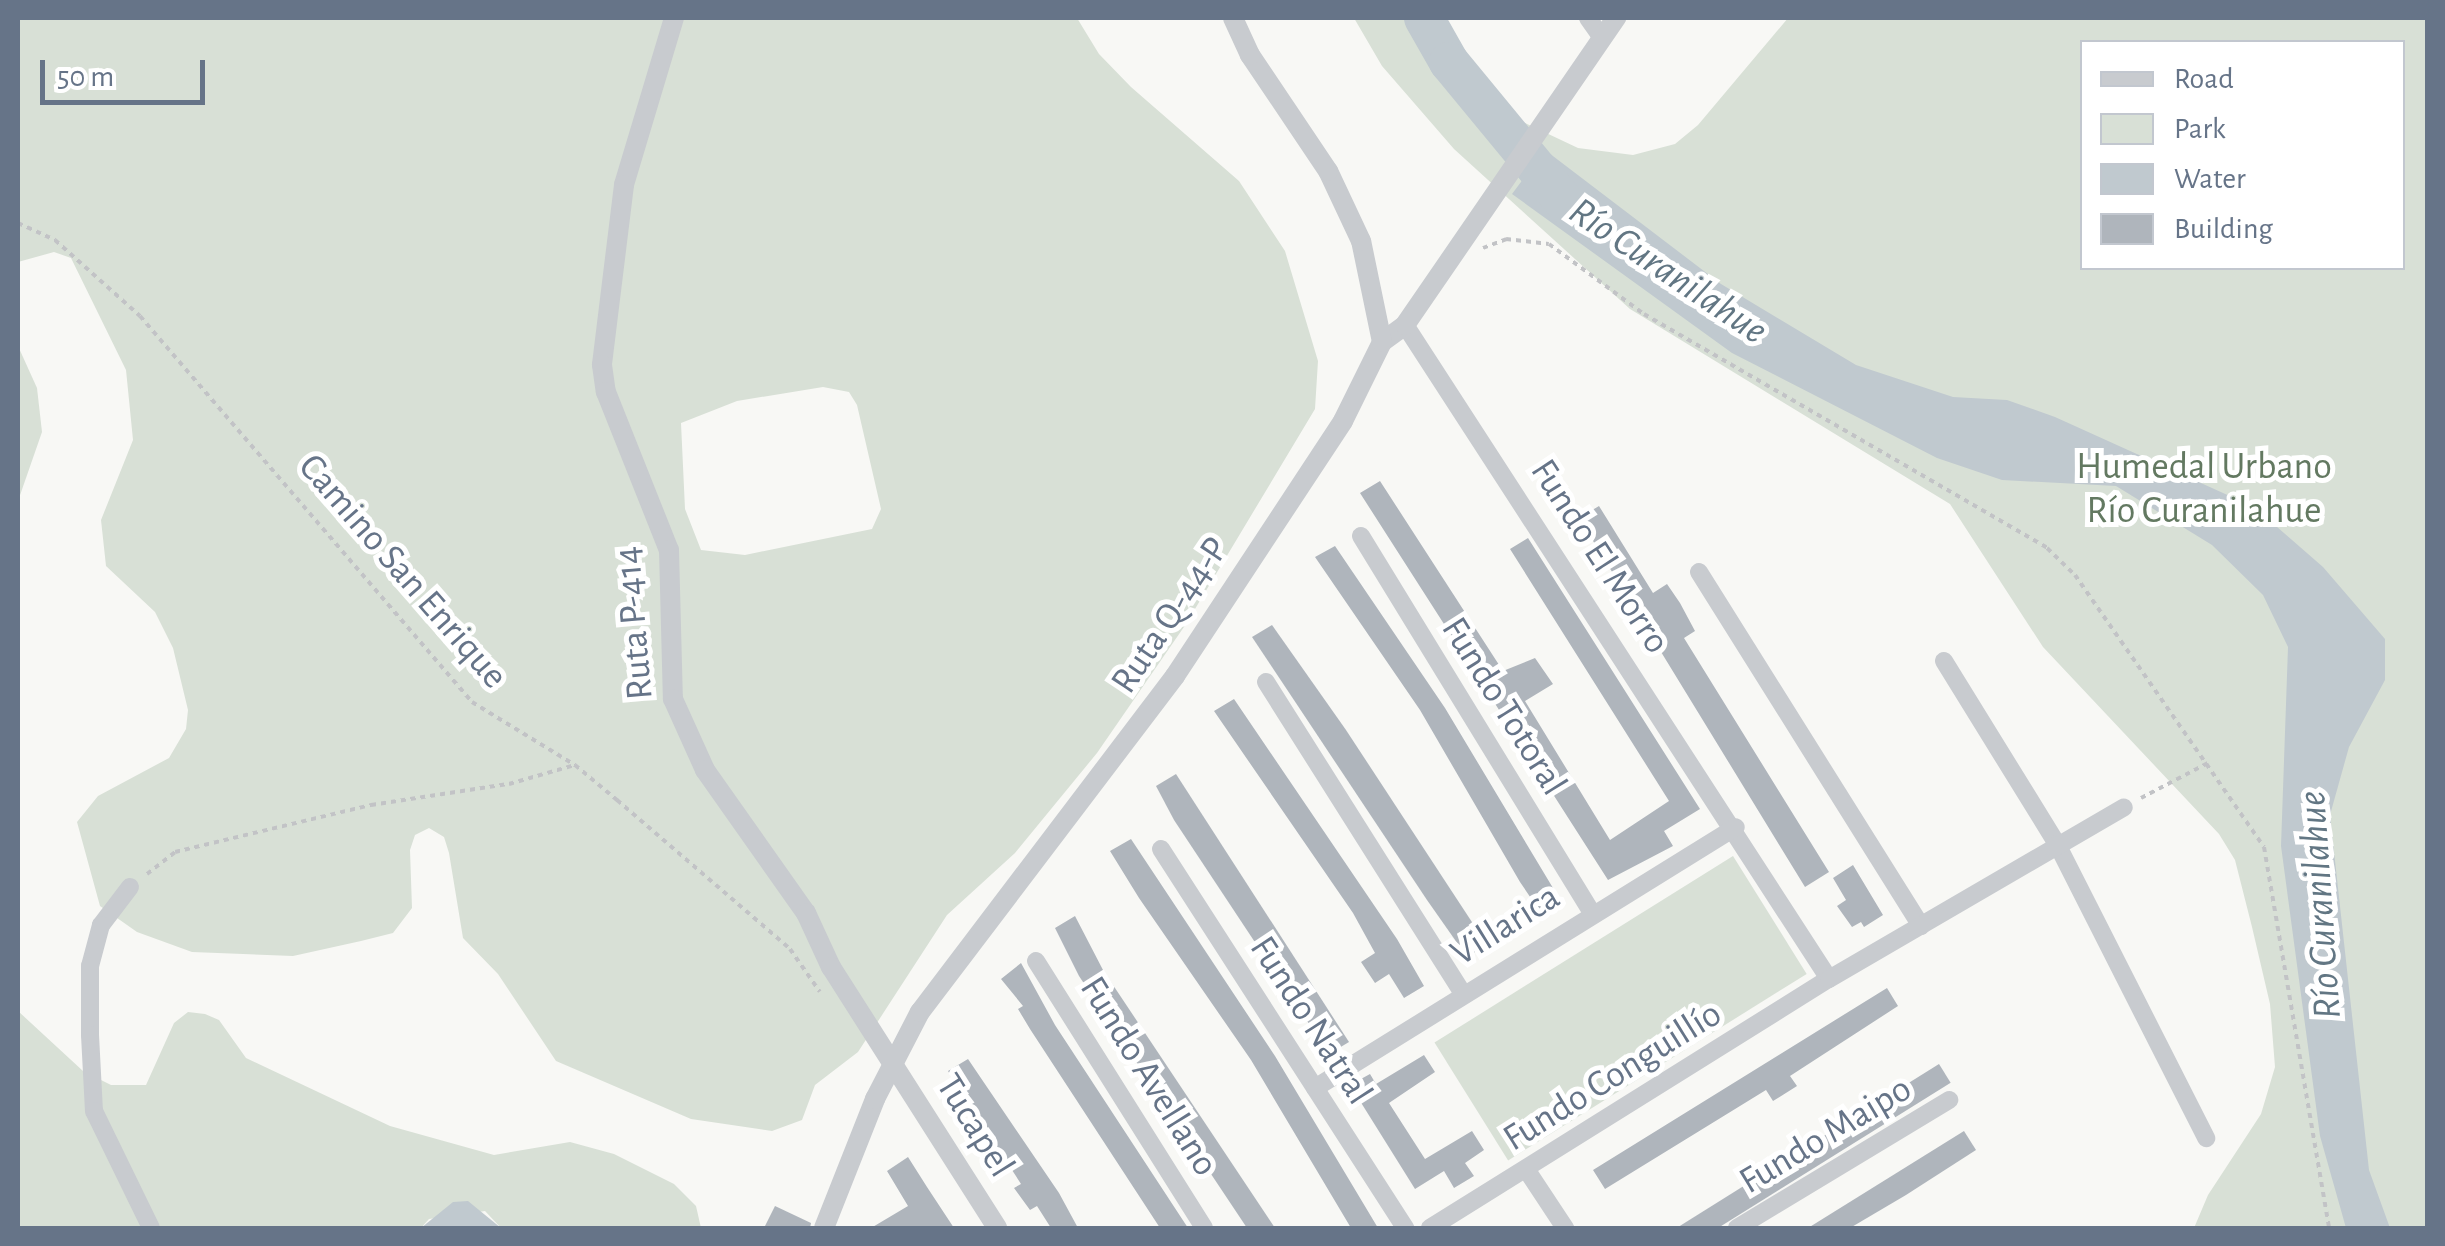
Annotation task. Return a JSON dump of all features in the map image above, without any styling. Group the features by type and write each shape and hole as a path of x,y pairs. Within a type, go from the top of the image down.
{"street":[{"name":"Ruta P-414","path":"674,18 613,240 604,334 606,392 669,550 673,698 685,734 806,912 891,1062"},
{"path":"1233,18 1250,55 1328,170 1362,241 1382,342 1406,325 1508,182 1616,18"},
{"path":"1588,18 1602,38"},
{"name":"Fundo El Morro","path":"1406,325 1736,826"},
{"name":"Ruta Q-44-P","path":"824,1228 891,1062 945,977 1175,676 1344,421 1382,342"},
{"name":"Fundo Totoral","path":"1361,536 1591,911"},
{"path":"1699,572 1921,926"},
{"path":"1944,661 2057,844 2206,1138"},
{"path":"1266,682 1462,992"},
{"name":"Fundo Conguillío","path":"1430,1228 1829,980 2124,807"},
{"path":"1736,826 1829,980"},
{"name":"Villarica","path":"1315,1088 1591,911 1736,826"},
{"name":"Fundo Natral","path":"1161,849 1406,1228"},
{"path":"130,886 101,925 93,952 90,1035 94,1111 151,1228"},
{"name":"Fundo Avellano","path":"1036,961 1204,1228"},
{"name":"Tucapel","path":"891,1062 995,1228"},
{"name":"Fundo Maipo","path":"1737,1228 1949,1100"},
{"path":"1526,1170 1564,1228"}],"path":[{"name":"Camino San Enrique","path":"18,223 56,240 140,316 472,702 574,765 790,949 822,994"},
{"path":"1451,262 1506,239 1549,244 1644,314 2048,548 2075,576 2264,847 2274,886 2281,971 2329,1228"},
{"path":"2124,807 2208,763"},
{"path":"130,886 175,852 371,805 508,784 574,765"}],"green space":[{"path":"18,18 1077,18 1099,54 1131,87 1239,181 1285,251 1318,361 1315,409 1186,624 1097,753 1015,853 947,915 858,1052 815,1085 802,1120 772,1131 691,1119 556,1061 498,974 463,938 449,853 444,837 429,828 415,835 410,850 412,908 393,933 361,941 293,956 192,952 137,932 100,906 77,822 98,796 169,758 186,729 188,710 173,648 155,612 106,566 101,520 133,440 126,370 71,258 54,252 18,262","holes":["823,387 849,392 857,405 881,509 872,529 745,555 701,550 685,509 681,423 737,401"]},
{"name":"Humedal Urbano Río Curanilahue","path":"1354,18 1435,18 1508,115 1578,148 1633,155 1675,144 1698,125 1788,18 2427,18 2427,1228 2194,1228 2208,1195 2261,1114 2275,1067 2270,1004 2252,927 2235,860 2219,834 2043,647 1950,504 1630,309 1454,149 1382,66"},
{"path":"18,346 37,388 42,432 18,501"},
{"path":"1733,856 1807,974 1508,1160 1434,1043"},
{"path":"18,1011 83,1071 111,1085 146,1085 174,1023 188,1012 205,1014 219,1020 246,1058 390,1126 494,1155 570,1142 614,1154 674,1184 696,1206 701,1228 501,1228 485,1211 429,1219 421,1228 18,1228"}],"water":[{"path":"1545,150 1721,284 1856,365 1953,397 2007,400 2055,417 2254,507 2323,567 2385,639 2385,680 2349,747 2330,815 2369,1170 2390,1228 2346,1228 2320,1136 2281,846 2288,647 2263,595 2212,545 2116,486 2002,480 1937,458 1732,353 1512,194"},
{"path":"468,1201 501,1228 421,1228 453,1202"}],"building":[{"path":"1380,481 1503,671 1535,658 1553,684 1525,701 1610,840 1669,801 1510,549 1528,538 1700,809 1664,831 1673,846 1608,880 1360,493"},
{"path":"1599,506 1653,593 1667,584 1680,603 1695,631 1684,638 1829,872 1805,887 1579,518"},
{"path":"1335,546 1445,708 1559,898 1539,910 1420,710 1315,557"},
{"path":"1272,625 1487,945 1467,957 1427,900 1252,637"},
{"path":"1234,699 1397,939 1424,986 1404,998 1389,974 1375,983 1361,962 1375,953 1353,913 1214,711"},
{"path":"1176,774 1349,1042 1329,1054 1174,820 1156,786"},
{"path":"1131,839 1275,1056 1378,1228 1351,1228 1251,1060 1139,898 1110,851"},
{"path":"1853,865 1883,915 1864,927 1861,922 1852,927 1837,906 1846,900 1833,878"},
{"path":"1075,916 1103,970 1275,1228 1247,1228 1079,976 1055,928"},
{"path":"1021,963 1055,1025 1188,1228 1160,1228 1030,1029 1018,1009 1023,1006 1001,979"},
{"path":"1887,988 1898,1006 1790,1076 1797,1086 1773,1101 1766,1090 1605,1189 1593,1170"},
{"path":"1424,1055 1435,1072 1389,1103 1425,1159 1472,1131 1484,1150 1465,1163 1474,1176 1454,1188 1444,1171 1415,1189 1350,1085 1370,1074 1376,1084"},
{"path":"968,1059 1059,1193 1078,1228 1051,1228 1037,1206 1030,1210 1014,1188 1021,1184 948,1071"},
{"path":"1939,1064 1951,1083 1718,1228 1677,1228"},
{"path":"1964,1131 1976,1150 1906,1195 1850,1228 1808,1228"},
{"path":"908,1157 954,1228 871,1228 908,1206 887,1171"},
{"path":"775,1206 811,1223 810,1228 764,1228"}],"waterway":[{"name":"Río Curanilahue","path":"1424,18 1449,62 1566,204"}]}
